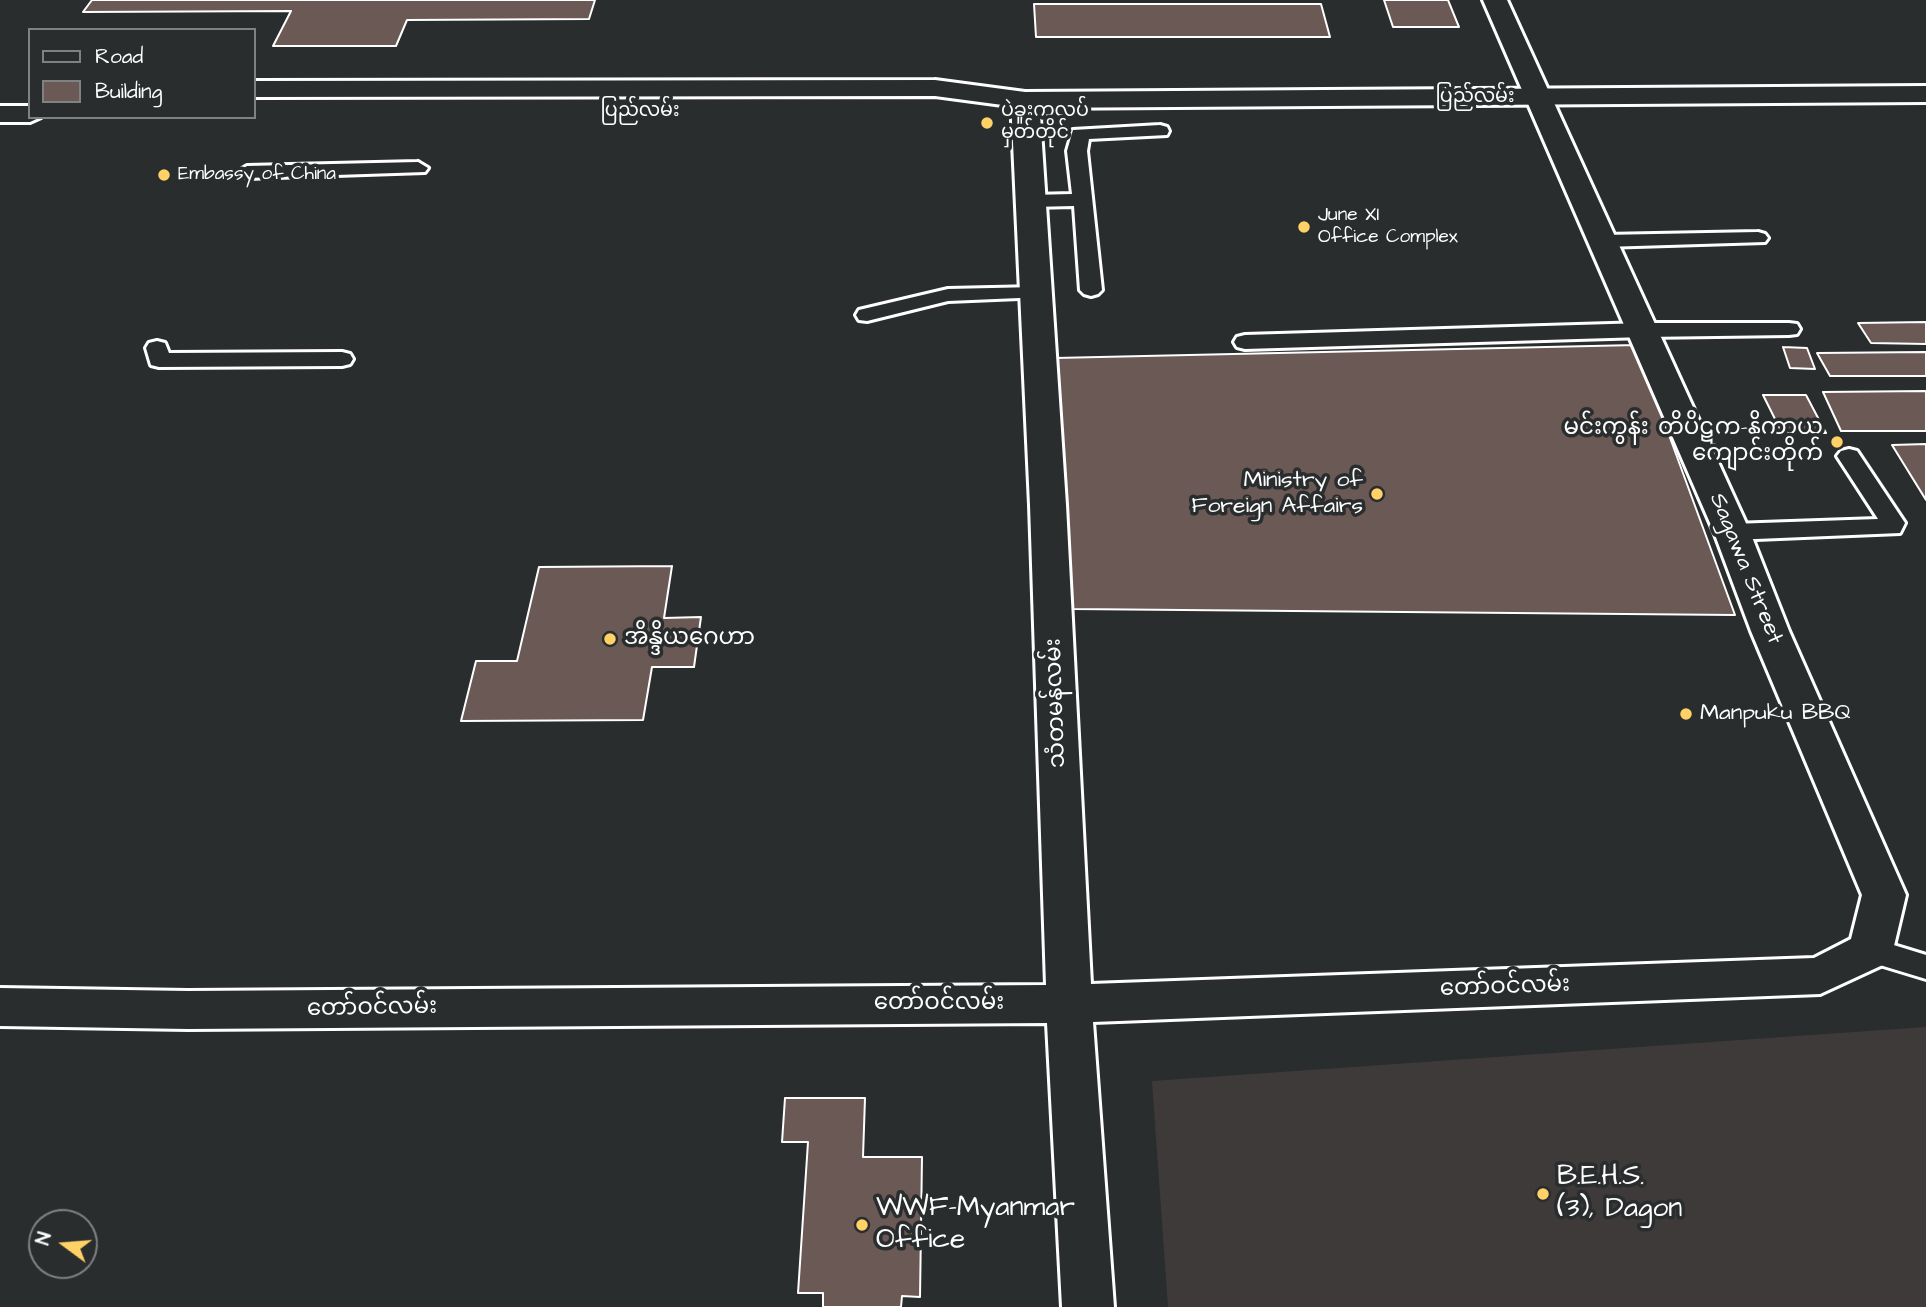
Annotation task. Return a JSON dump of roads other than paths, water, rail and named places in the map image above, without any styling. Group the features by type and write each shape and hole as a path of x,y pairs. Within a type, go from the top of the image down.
{"main road":[{"name":"Sagawa Street","path":"1495,0 1732,532 1775,643 1884,895 1871,950"},
{"name":"ပြည်လမ်း","path":"256,89 935,88 1025,100 1926,94"},
{"path":"0,91 28,90"},
{"name":"ပြည်လမ်း","path":"256,112 943,112 1025,100"},
{"name":"သံတမန်လမ်း","path":"1025,100 1037,293 1069,1004 1088,1307"},
{"path":"0,114 28,114"},
{"name":"တော်ဝင်လမ်း","path":"0,1007 215,1010 1069,1004 1819,976 1871,950"}],"lane":[{"path":"1091,290 1077,151 1080,134 1160,131"},
{"path":"247,172 418,168"},
{"path":"1032,201 1083,200"},
{"path":"1604,241 1758,238"},
{"path":"867,315 948,295 1037,293"},
{"path":"1245,342 1644,330 1789,330"},
{"path":"157,348 159,360 342,359"},
{"path":"1732,532 1891,527 1893,523 1849,456"},
{"path":"1871,950 1926,967"}],"place":[{"name":"ပဲခူးကလပ် မှတ်တိုင်","path":"987,123"},
{"name":"Embassy of China","path":"164,175"},
{"name":"June XI Office Complex","path":"1304,227"},
{"name":"မင်းကွန်း တိပိဋက-နိကာယ ကျောင်းတိုက်","path":"1837,442"},
{"name":"Ministry of Foreign Affairs","path":"1377,494"},
{"name":"အိန္ဒိယဂေဟာ","path":"610,639"},
{"name":"Manpuku BBQ","path":"1686,714"},
{"name":"B.E.H.S. (3), Dagon","path":"1543,1194"},
{"name":"WWF-Myanmar Office","path":"862,1225"}]}
